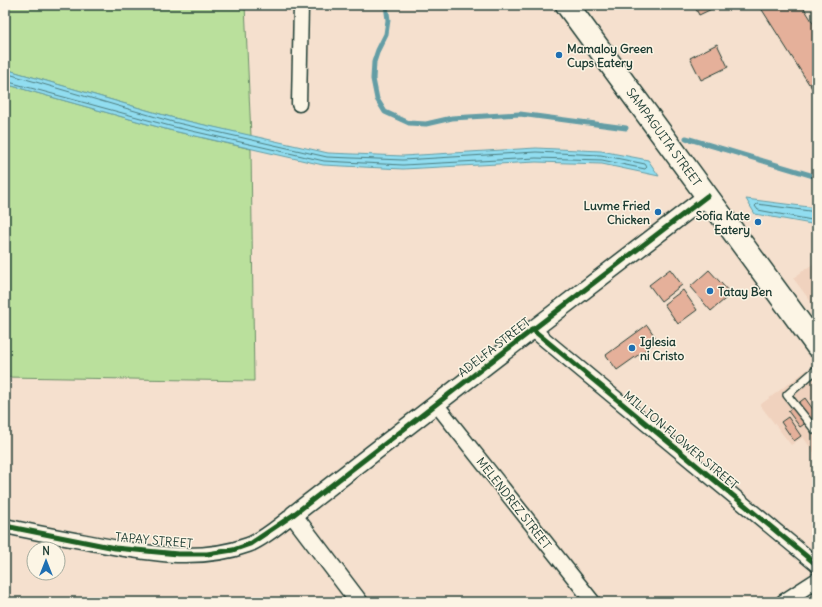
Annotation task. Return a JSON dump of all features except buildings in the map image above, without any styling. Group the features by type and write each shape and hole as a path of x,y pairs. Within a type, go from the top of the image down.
{"highway":[{"name":"SAMPAGUITA STREET","path":"567,5 707,196 815,337"}],"street":[{"path":"299,104 301,5"},
{"name":"ADELFA STREET","path":"293,515 532,329 707,196"},
{"name":"MILLION FLOWER STREET","path":"532,329 817,565"},
{"name":"MELENDREZ STREET","path":"436,404 593,602"},
{"path":"293,515 359,602"},
{"name":"TAPAY STREET","path":"5,526 115,548 178,554 207,554 233,550 250,544 293,515"},
{"path":"783,602 817,580"}],"lane":[{"path":"817,370 787,395 815,430 817,428"}],"shaded area":[{"path":"817,261 817,310 793,278"},
{"path":"807,370 817,383 817,452 815,454 803,437 791,445 760,405"}],"green space":[{"path":"5,5 245,5 251,136 174,118 5,69"},
{"path":"5,84 169,130 251,149 254,381 5,377"}],"water":[{"path":"5,69 174,118 328,153 403,156 536,148 601,151 648,160 659,176 602,164 536,162 403,169 323,165 169,130 5,84"},
{"path":"746,199 817,208 817,225 755,214"}],"waterway":[{"path":"386,5 388,20 386,34 374,62 373,79 377,99 385,112 409,123 426,124 452,118 520,114 626,128"},
{"path":"686,138 817,177"}],"cycle path":[{"path":"5,526 115,548 178,554 207,554 233,550 250,544 293,515 707,196"},
{"path":"532,329 817,565"}],"place":[{"name":"Mamaloy Green Cups Eatery","path":"559,55"},
{"name":"Luvme Fried Chicken","path":"658,212"},
{"name":"Sofia Kate Eatery","path":"758,222"},
{"name":"Tatay Ben","path":"710,291"},
{"name":"Iglesia ni Cristo","path":"632,348"}]}
